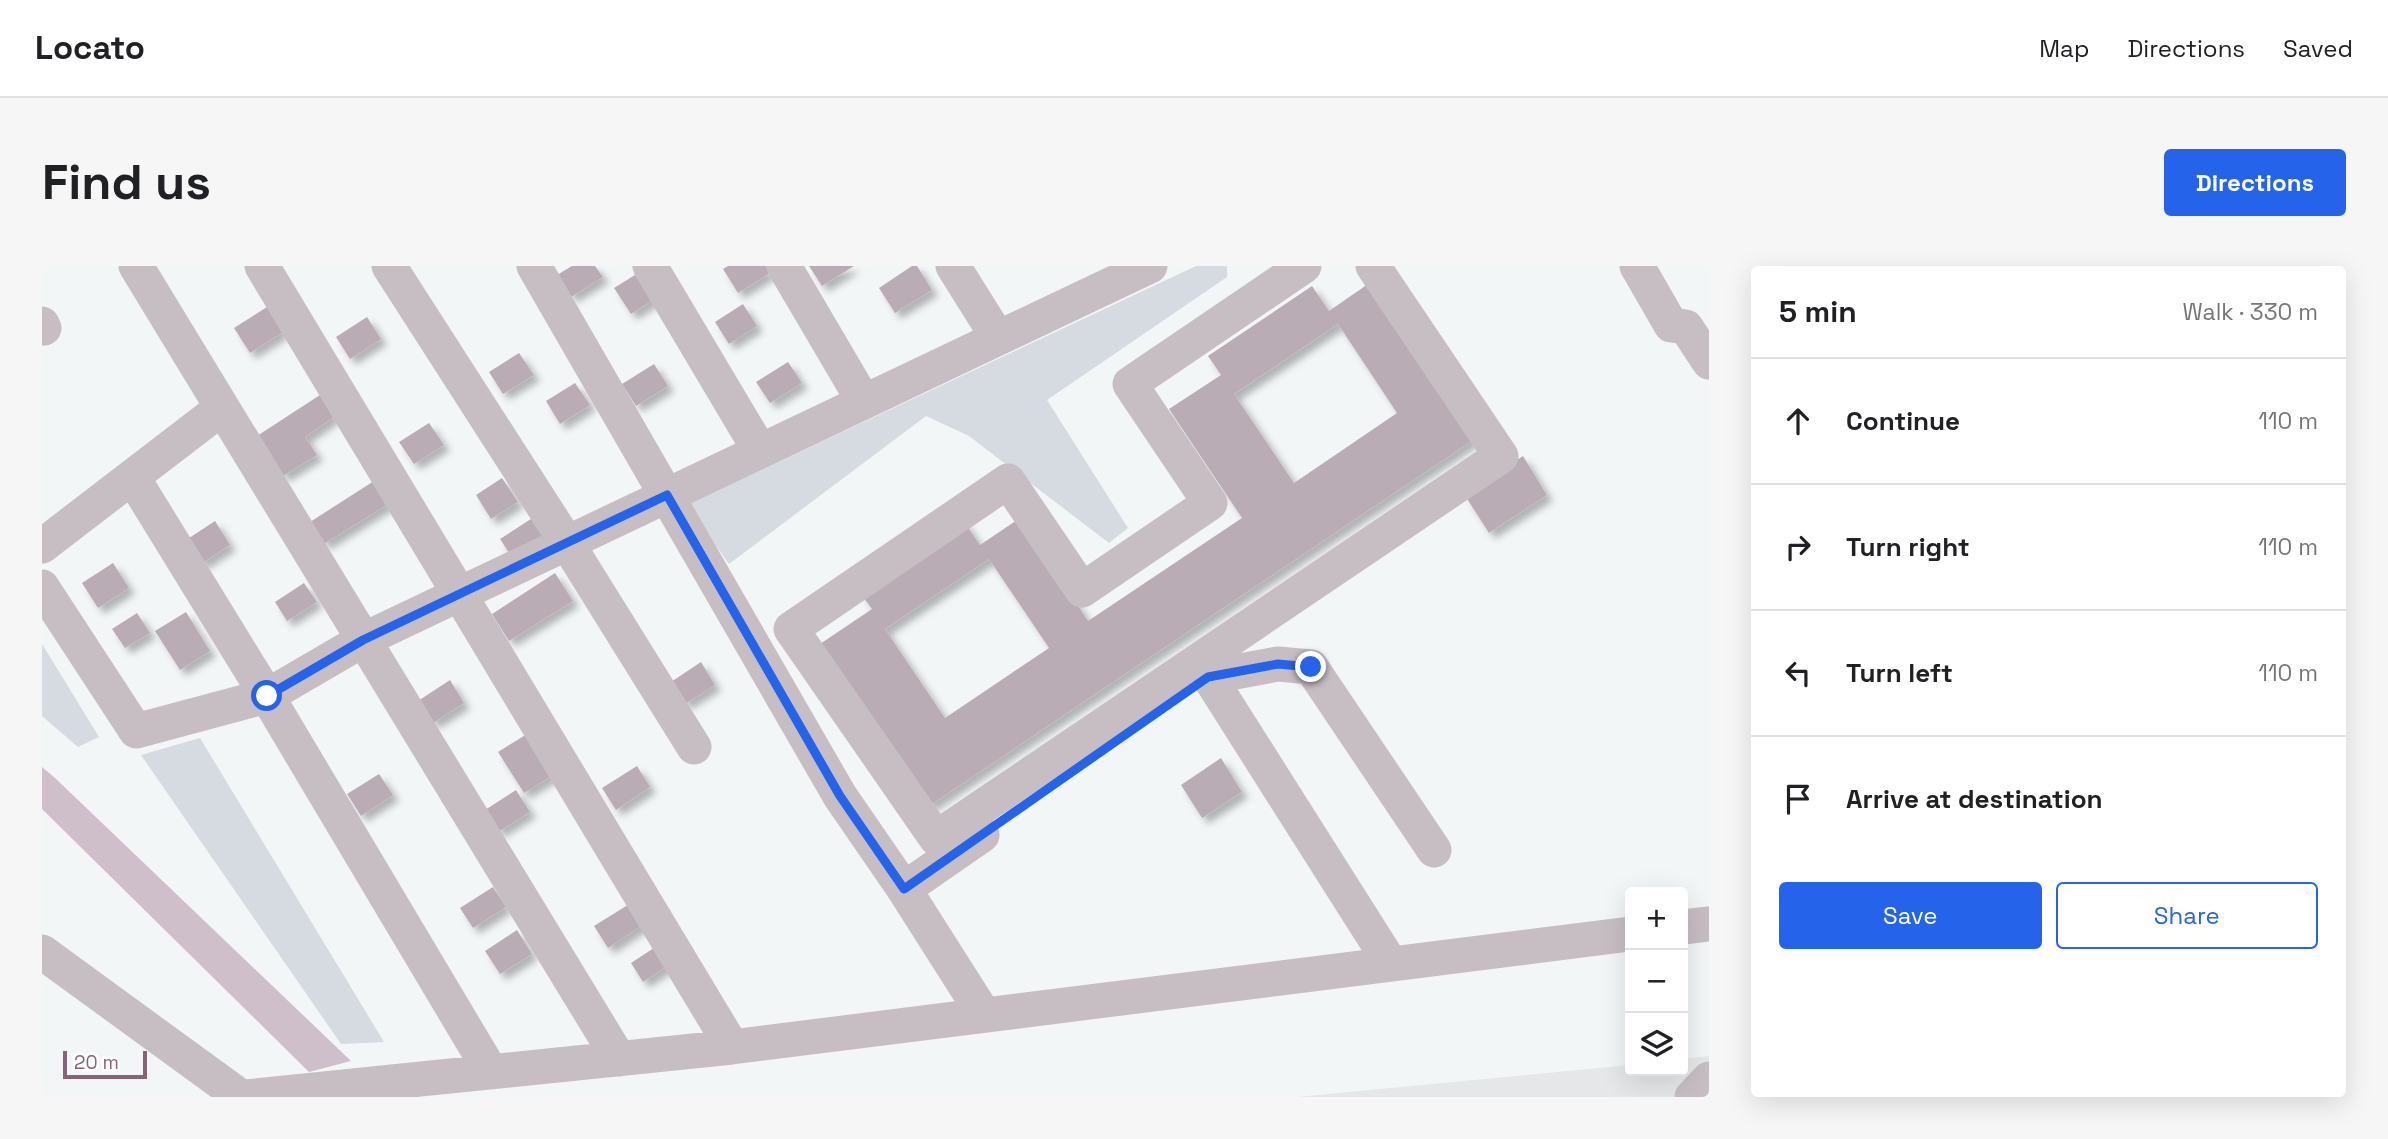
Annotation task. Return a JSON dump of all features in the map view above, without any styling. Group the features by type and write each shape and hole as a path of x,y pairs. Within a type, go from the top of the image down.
{"street":[{"path":"135,266 619,1059"},
{"path":"262,266 732,1047"},
{"path":"389,266 694,747"},
{"path":"534,266 840,796 904,889 984,1015"},
{"path":"650,266 760,451"},
{"path":"784,266 864,402"},
{"path":"953,266 998,338"},
{"path":"42,587 136,731 267,696 363,640 1150,266"},
{"path":"1304,266 1129,384 1210,503 1082,590 1009,481 791,629 936,838 1383,556"},
{"path":"904,889 1203,669 1501,456 1373,266"},
{"path":"1637,266 1671,325 1686,327 1709,362"},
{"path":"42,546 222,408"},
{"path":"133,478 267,696 491,1072"},
{"path":"1203,669 1278,664 1311,667 1434,850"},
{"path":"1203,669 1391,964"},
{"path":"1688,927 1709,924"},
{"path":"42,952 243,1097 732,1047 1625,935"},
{"path":"1692,1097 1709,1079"}],"shaded area":[{"path":"1196,266 1227,266 1227,277 1047,400 1128,528 1109,543 969,436 926,416 729,564 687,505"},
{"path":"42,644 99,737 78,747 42,716"},
{"path":"200,738 384,1042 341,1044 141,755"},
{"path":"42,767 351,1061 309,1072 42,809"},
{"path":"1709,1056 1709,1097 1297,1097 1625,1065 1625,1076 1688,1076 1688,1058"}],"building":[{"path":"572,266 595,266 603,277 571,297 557,275"},
{"path":"728,266 766,266 770,273 738,293 723,269"},
{"path":"809,266 854,266 822,286"},
{"path":"912,266 917,266 932,290 895,313 879,288"},
{"path":"643,270 659,296 631,314 614,288"},
{"path":"1368,284 1473,440 929,806 820,644 872,609 859,591 963,520 980,545 1020,518 1088,621 1242,518 1169,409 1221,375 1208,356 1312,286 1329,311","holes":["1338,324 1397,413 1294,483 1234,394","989,559 1049,648 945,718 885,629"]},
{"path":"743,304 757,326 729,344 715,322"},
{"path":"267,307 283,332 250,353 234,328"},
{"path":"367,317 381,339 350,359 336,337"},
{"path":"519,353 534,375 503,394 489,372"},
{"path":"788,362 802,383 770,403 756,382"},
{"path":"654,364 668,386 636,406 622,384"},
{"path":"575,383 590,405 560,424 546,401"},
{"path":"320,395 334,417 305,437 317,455 283,476 257,436"},
{"path":"429,423 444,445 414,464 399,442"},
{"path":"1523,456 1547,495 1489,533 1464,494"},
{"path":"502,478 518,502 491,519 476,495"},
{"path":"374,481 388,504 324,544 310,522"},
{"path":"534,517 548,541 515,562 500,539"},
{"path":"215,521 230,545 201,564 186,540"},
{"path":"113,563 129,588 98,608 82,583"},
{"path":"555,573 573,601 509,641 492,614"},
{"path":"304,583 317,602 287,621 275,602"},
{"path":"186,612 210,651 180,670 155,631"},
{"path":"137,613 150,633 125,648 112,629"},
{"path":"701,662 715,685 685,704 671,682"},
{"path":"450,680 464,703 433,723 418,701"},
{"path":"527,734 553,775 524,793 498,752"},
{"path":"1221,758 1242,792 1202,818 1181,785"},
{"path":"637,766 650,787 616,810 602,788"},
{"path":"379,774 393,795 361,816 347,794"},
{"path":"516,790 530,812 498,832 485,810"},
{"path":"493,887 506,907 473,928 460,908"},
{"path":"631,903 644,924 608,948 594,926"},
{"path":"517,930 532,954 500,974 485,951"},
{"path":"657,946 669,965 643,982 631,963"}],"route":[{"path":"267,696 363,640 667,495 840,796 904,889 1208,677 1278,664 1311,667"}]}
